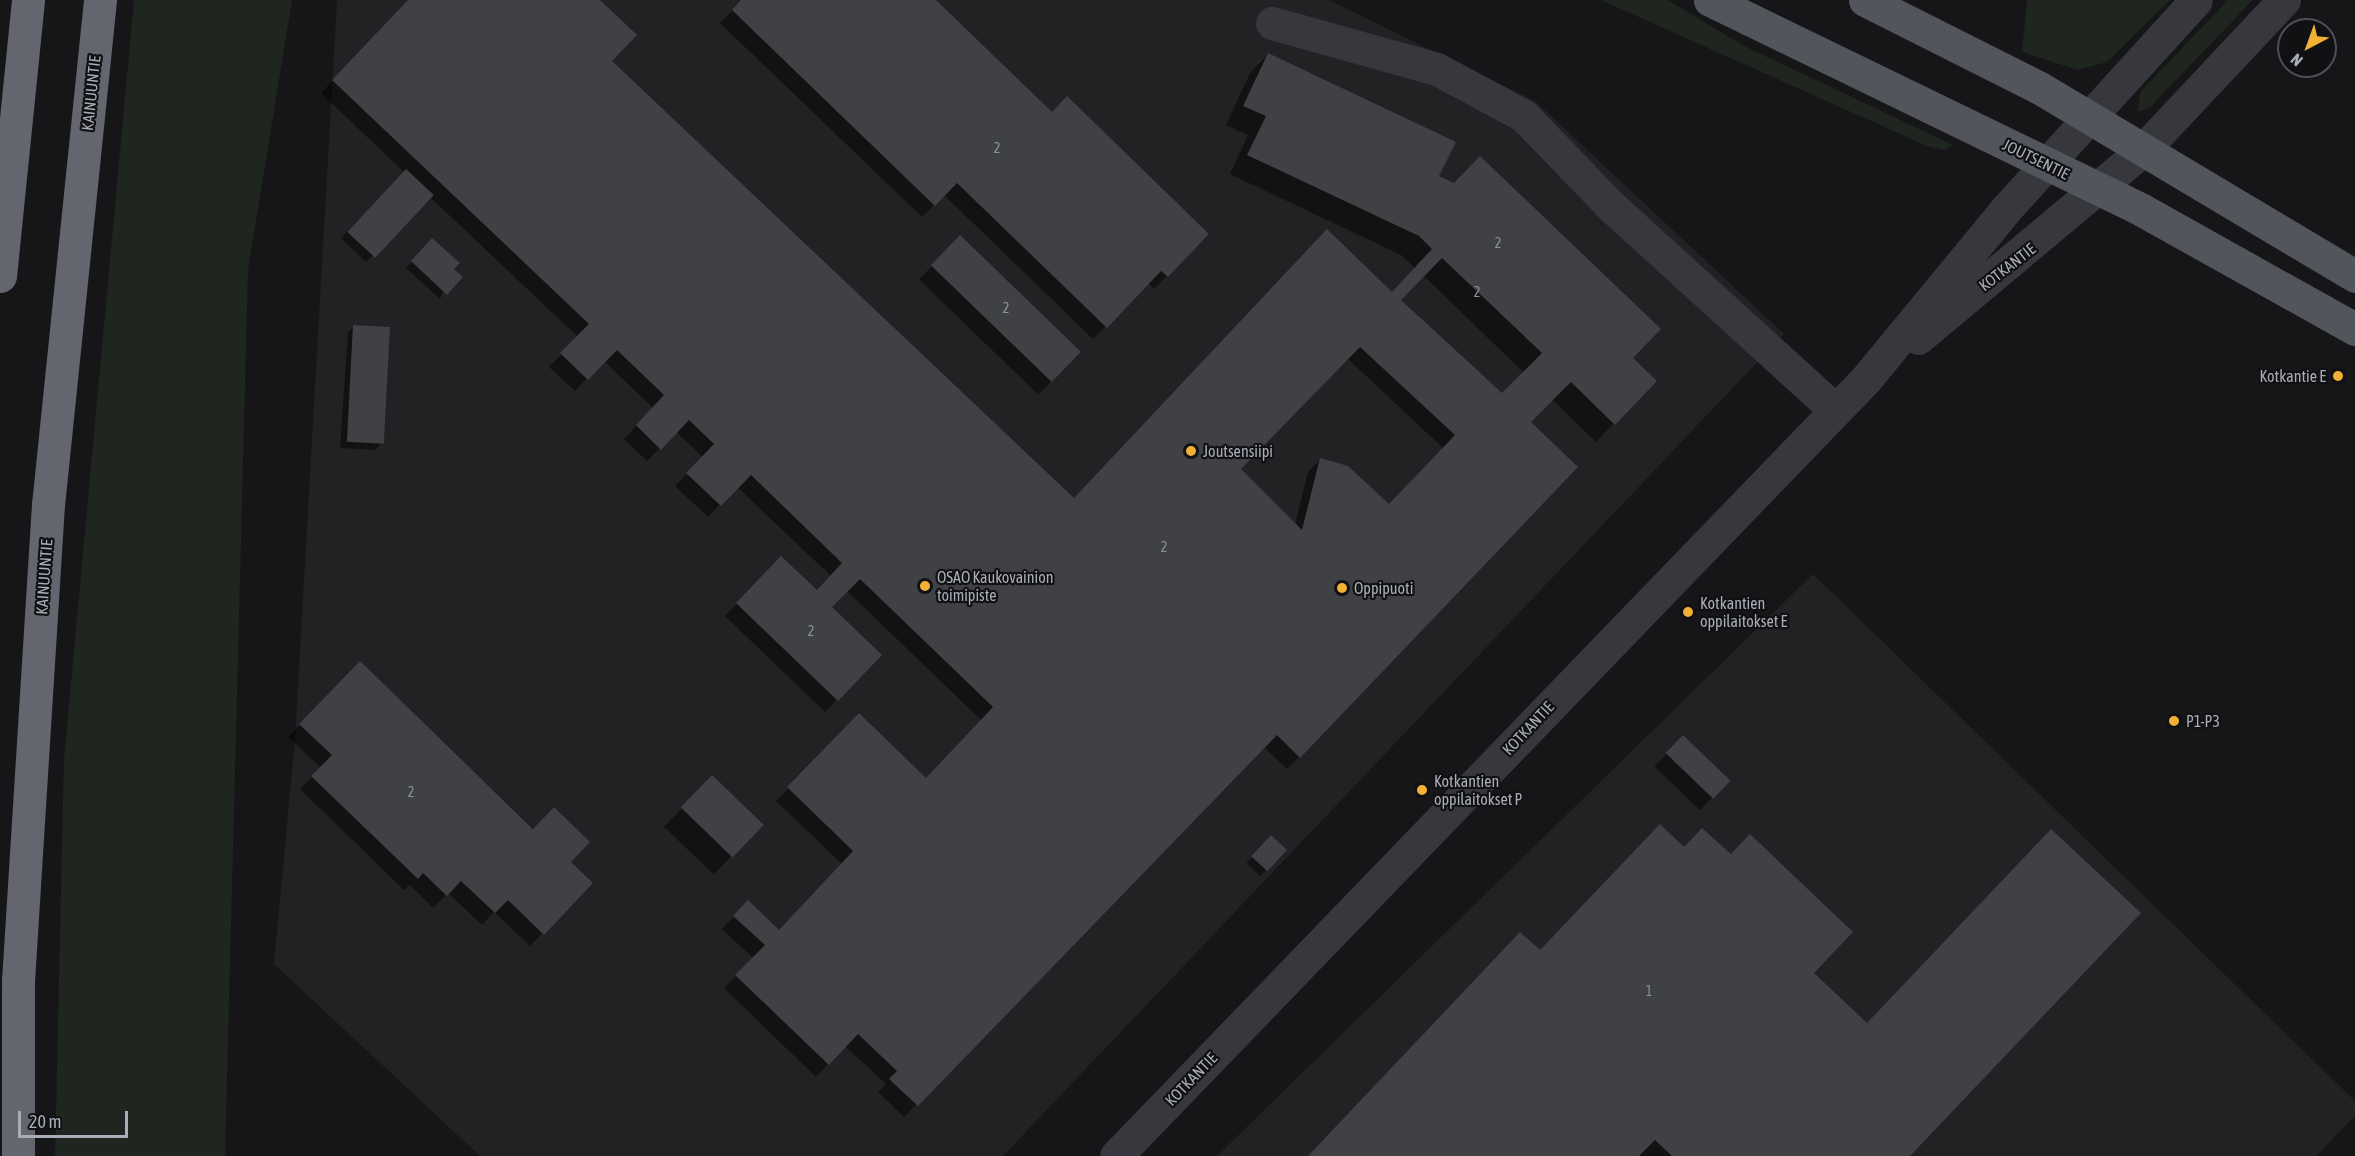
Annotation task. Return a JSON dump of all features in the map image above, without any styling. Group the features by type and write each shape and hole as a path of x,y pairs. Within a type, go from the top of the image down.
{"highway":[{"path":"0,276 28,0"},
{"name":"KAINUUNTIE","path":"18,1156 18,981 48,505 100,0"}],"main road":[{"name":"JOUTSENTIE","path":"1710,0 2099,189 2355,329"},
{"path":"1865,0 2087,117 2355,276"}],"street":[{"name":"KOTKANTIE","path":"1116,1156 1866,379 2087,117 2196,0"},
{"name":"KOTKANTIE","path":"1866,379 2144,150 2284,0"},
{"path":"1272,23 1437,69 1524,116 1612,207 1835,410"}],"shaded area":[{"path":"134,0 292,0 248,270 225,1156 55,1156 64,759"},
{"name":"OSAO Kaukovainion toimipiste","path":"337,0 1329,0 1535,101 1784,334 1003,1156 480,1156 274,964 295,739"},
{"path":"1601,0 1668,0 1744,46 1953,145 1944,150 1927,146"},
{"path":"2027,0 2170,0 2107,62 2078,70 2022,52"},
{"path":"2228,0 2253,0 2150,107 2138,112 2140,92"},
{"path":"1813,574 2355,1101 2355,1116 2316,1156 1217,1156"}],"building":[{"name":"OSAO Kaukovainion toimipiste","path":"408,0 600,0 637,35 612,61 1074,498 1327,229 1392,292 1432,249 1419,236 1247,155 1266,116 1243,106 1268,53 1456,142 1439,176 1454,183 1480,156 1661,329 1633,358 1657,381 1615,425 1571,382 1531,422 1578,467 1300,758 1277,735 918,1106 889,1079 897,1071 858,1034 829,1065 735,975 765,945 733,916 748,900 779,930 853,851 787,787 859,713 926,778 993,707 860,579 832,607 882,655 838,701 736,603 781,556 817,590 842,563 751,475 721,506 686,473 714,444 689,420 661,450 636,425 664,395 617,350 588,380 560,353 589,324 332,80","holes":["1442,258 1542,353 1502,393 1401,300","1360,347 1455,435 1389,504 1348,466 1320,458 1302,530 1241,469"]},
{"path":"741,0 936,0 1052,112 1067,96 1209,234 1168,277 1161,271 1107,328 957,183 935,206 732,10"},
{"path":"406,169 434,195 375,258 347,232"},
{"path":"960,235 1081,352 1052,382 931,265"},
{"path":"432,238 460,263 454,269 463,277 447,295 411,261"},
{"path":"353,325 390,327 384,444 347,442"},
{"path":"360,661 533,829 554,807 590,842 571,862 593,883 544,935 508,900 495,913 461,881 447,896 423,873 418,879 311,776 332,755 299,724"},
{"path":"1683,735 1730,781 1713,799 1666,753"},
{"path":"712,775 764,825 733,857 681,807"},
{"path":"1660,824 1684,847 1702,828 1731,854 1750,834 1853,932 1814,973 1867,1023 2051,829 2141,913 1910,1156 1672,1156 1655,1140 1639,1156 1308,1156 1520,932 1540,950"},
{"path":"1271,835 1287,850 1267,871 1251,856"}],"place":[{"name":"Kotkantie E","path":"2338,376"},
{"name":"Joutsensiipi","path":"1191,451"},
{"name":"OSAO Kaukovainion toimipiste","path":"925,586"},
{"name":"Oppipuoti","path":"1342,588"},
{"name":"Kotkantien oppilaitokset E","path":"1688,612"},
{"name":"P1-P3","path":"2174,721"},
{"name":"Kotkantien oppilaitokset P","path":"1422,790"}]}
